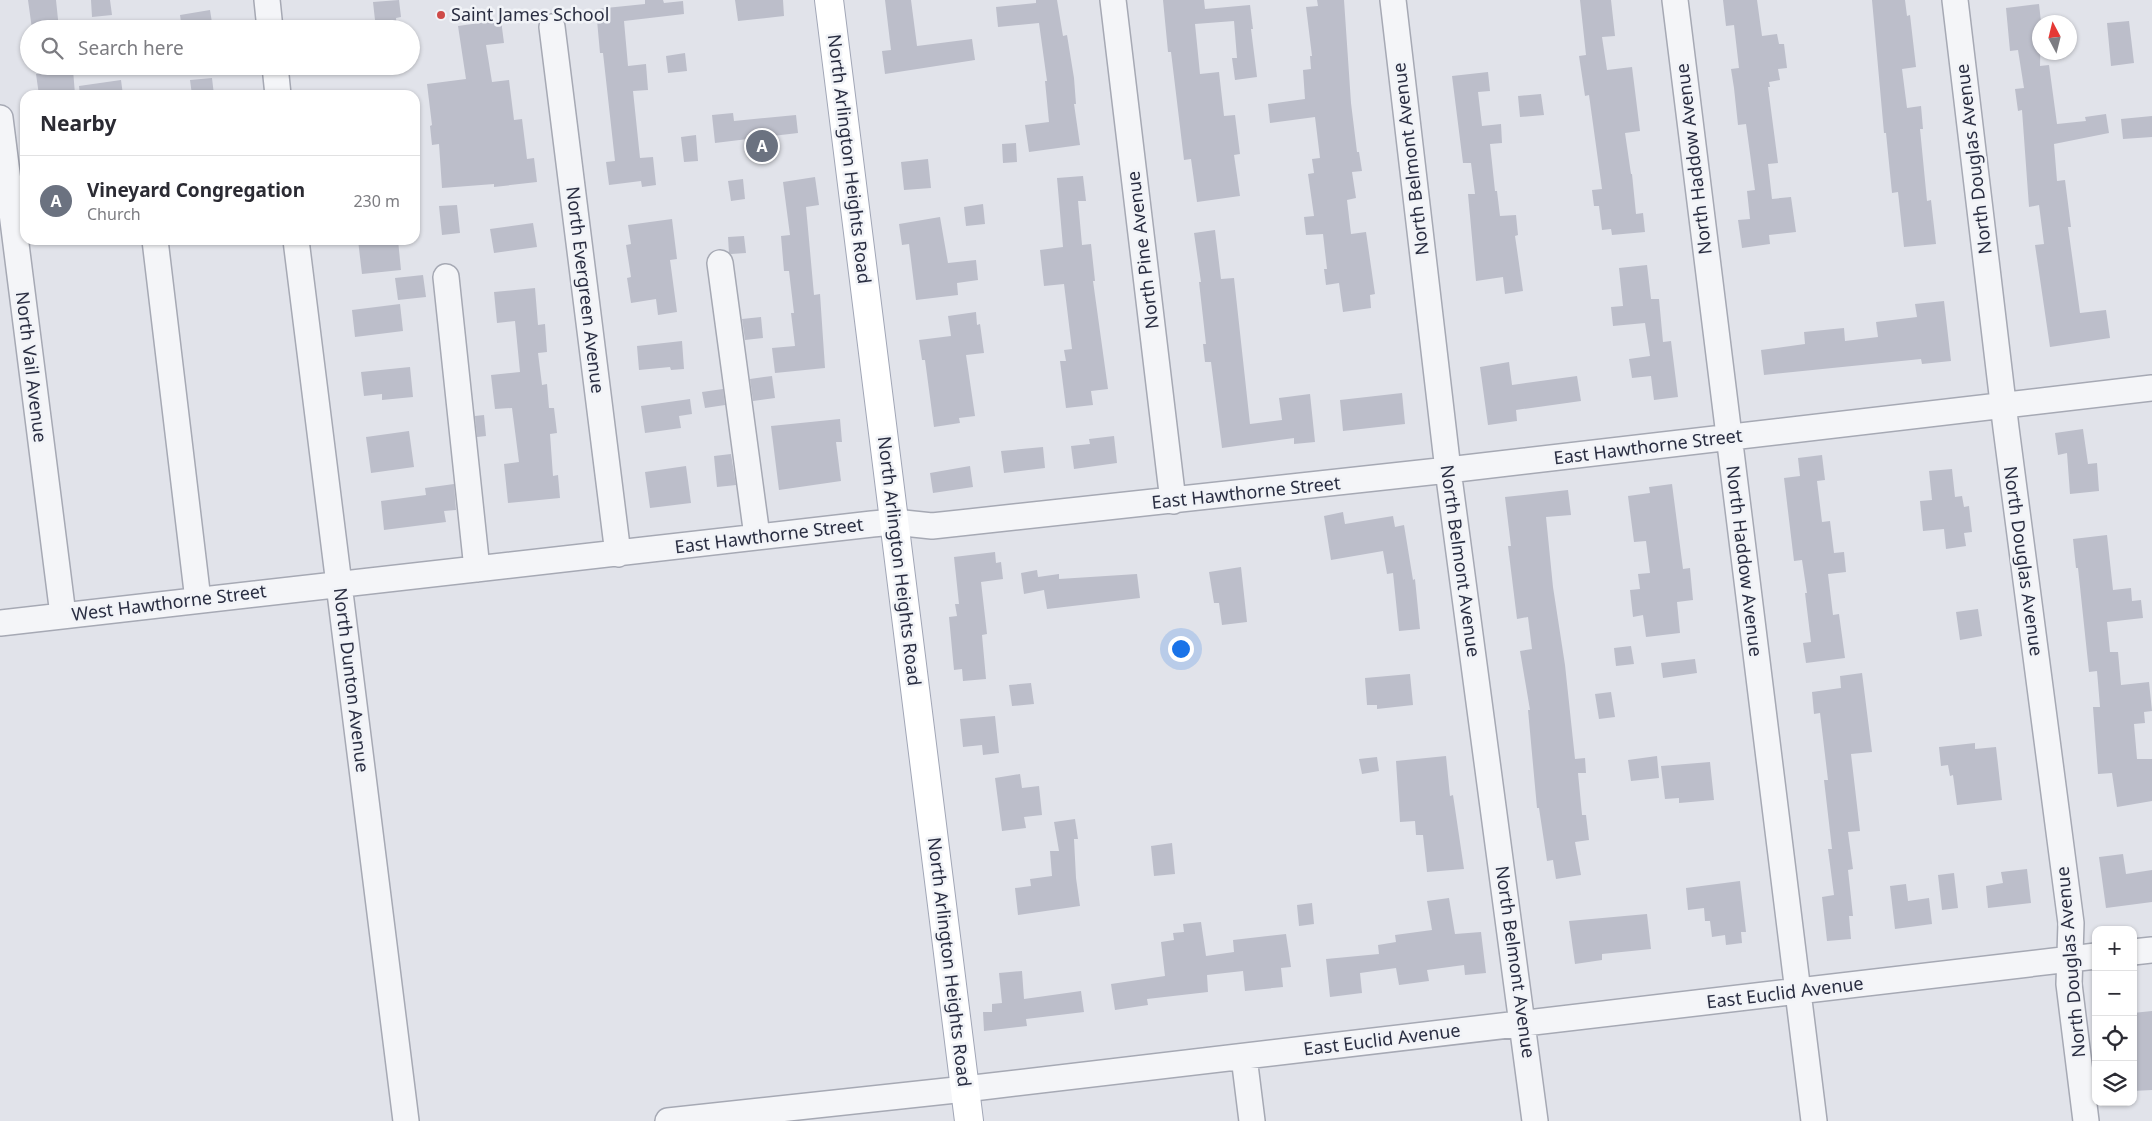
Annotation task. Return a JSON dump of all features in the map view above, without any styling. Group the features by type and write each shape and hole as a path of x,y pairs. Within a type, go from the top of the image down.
{"main road":[{"name":"North Arlington Heights Road","path":"829,0 969,1121"}],"street":[{"path":"267,0 269,20"},
{"name":"North Pine Avenue","path":"1113,0 1173,501"},
{"name":"North Belmont Avenue","path":"1393,0 1448,470 1535,1121"},
{"name":"North Haddow Avenue","path":"1675,0 1814,1121"},
{"name":"North Douglas Avenue","path":"1955,0 2003,405 2071,923 2069,984 2086,1121"},
{"name":"North Evergreen Avenue","path":"552,27 618,554"},
{"path":"276,75 277,90"},
{"name":"North Vail Avenue","path":"0,118 11,188 62,615"},
{"path":"156,245 198,600"},
{"name":"North Dunton Avenue","path":"297,245 406,1121"},
{"path":"720,263 757,536"},
{"path":"446,277 477,569"},
{"name":"East Hawthorne Street","path":"339,584 894,522 932,526 1173,501 2152,388"},
{"name":"West Hawthorne Street","path":"0,623 339,584"},
{"path":"2137,952 2152,950"},
{"name":"East Euclid Avenue","path":"682,1120 1244,1057 2092,957"},
{"path":"1244,1057 1252,1121"}],"building":[{"path":"28,0 56,0 58,20 31,20"},
{"path":"91,0 110,0 112,15 92,17"},
{"path":"399,0 401,17 396,18 396,20 375,20 373,2"},
{"path":"645,0 663,0 664,3 683,1 684,14 624,21 628,66 646,64 648,90 633,91 640,158 653,157 656,185 642,187 641,181 609,185 606,162 615,161 596,9 645,4"},
{"path":"735,0 783,0 784,16 738,21"},
{"path":"885,0 911,0 917,46 972,39 975,60 885,74 882,51 891,50"},
{"path":"1036,0 1057,0 1063,36 1067,35 1074,78 1076,104 1074,104 1080,145 1029,152 1025,125 1049,122 1045,81 1047,81 1039,23 998,27 996,7 1036,3"},
{"path":"1163,0 1204,0 1205,9 1250,5 1257,77 1235,80 1232,58 1237,58 1234,21 1195,24 1200,74 1219,72 1224,116 1235,115 1240,154 1234,155 1240,196 1197,202 1191,159 1184,160 1171,52 1168,52"},
{"path":"1317,0 1344,0 1351,103 1357,152 1359,152 1362,171 1352,172 1356,198 1347,200 1351,234 1366,232 1375,294 1370,295 1371,308 1343,312 1339,283 1326,285 1324,269 1327,269 1323,234 1306,235 1304,217 1314,216 1308,174 1314,173 1312,159 1320,158 1315,117 1270,123 1268,104 1305,99 1303,70 1311,69 1310,56 1312,56 1306,7 1318,6"},
{"path":"1580,0 1611,0 1615,36 1602,37 1607,70 1632,67 1640,131 1625,133 1636,214 1643,213 1645,232 1612,235 1611,229 1602,230 1599,206 1594,206 1592,190 1602,189 1589,95 1585,96 1579,56 1586,55"},
{"path":"1723,0 1757,0 1762,36 1777,34 1779,44 1784,44 1787,68 1778,69 1780,80 1769,82 1770,87 1768,87 1778,163 1768,164 1772,199 1791,197 1796,232 1769,235 1770,244 1742,248 1738,220 1750,219 1747,191 1755,190 1746,124 1738,125 1731,69 1739,68 1734,25 1726,26"},
{"path":"1872,0 1905,0 1907,16 1910,15 1916,67 1902,69 1907,108 1921,106 1923,129 1920,129 1927,201 1931,200 1936,244 1904,247 1898,192 1892,193 1886,133 1884,133"},
{"path":"2039,4 2040,15 2032,15 2032,60 2040,60 2040,66 2049,65 2057,124 2086,121 2085,117 2106,114 2109,133 2054,144 2057,181 2065,180 2071,227 2068,227 2080,313 2106,310 2110,338 2050,347 2035,245 2044,244 2039,205 2029,207 2022,110 2018,111 2015,89 2024,88 2018,50 2010,51 2006,8"},
{"path":"210,10 212,20 181,20 180,15"},
{"path":"501,20 504,43 486,45 492,82 509,80 514,120 522,119 527,159 534,158 537,182 494,187 494,184 442,188 439,144 432,145 430,126 432,125 427,84 466,79 458,26"},
{"path":"2129,21 2134,63 2111,66 2107,23"},
{"path":"685,53 687,71 668,73 666,56"},
{"path":"1488,72 1490,91 1478,92 1482,126 1501,124 1502,143 1490,144 1495,191 1497,191 1500,216 1516,215 1518,235 1515,236 1523,291 1505,294 1503,277 1476,281 1468,194 1475,194 1471,163 1463,163 1452,76"},
{"path":"36,75 73,75 75,90 38,90"},
{"path":"212,78 213,90 191,90 190,80"},
{"path":"121,80 122,90 79,90 79,86"},
{"path":"1541,94 1544,115 1520,117 1518,96"},
{"path":"733,113 734,121 796,115 798,133 715,143 712,115"},
{"path":"2152,116 2152,137 2123,139 2121,119"},
{"path":"696,135 698,161 684,162 681,137"},
{"path":"1016,143 1017,162 1003,163 1002,144"},
{"path":"928,159 931,188 904,190 901,162"},
{"path":"1083,176 1086,201 1078,201 1082,245 1091,244 1095,281 1093,281 1108,389 1091,391 1093,405 1066,408 1060,361 1066,361 1064,350 1072,349 1064,284 1044,286 1040,250 1063,247 1057,178"},
{"path":"815,177 819,205 806,207 814,295 820,294 825,368 775,373 772,348 795,346 791,313 794,313 789,271 784,271 781,236 790,235 783,182"},
{"path":"743,179 745,199 731,201 728,181"},
{"path":"983,204 985,224 966,226 964,207"},
{"path":"457,205 460,233 442,235 439,206"},
{"path":"940,217 948,263 976,260 978,280 957,283 958,295 916,300 909,244 902,245 899,224"},
{"path":"672,219 677,259 670,260 677,312 658,315 656,299 631,303 627,278 631,277 626,245 631,244 628,225"},
{"path":"533,223 537,247 494,253 490,229"},
{"path":"1215,230 1221,279 1234,278 1250,424 1282,420 1279,398 1310,394 1315,442 1294,444 1294,438 1222,448 1211,362 1205,362 1203,344 1206,344 1199,282 1201,282 1194,233"},
{"path":"744,236 746,253 729,253 728,237"},
{"path":"359,245 398,245 401,270 362,274"},
{"path":"1647,265 1651,299 1659,299 1663,342 1671,341 1678,397 1654,400 1651,376 1632,378 1629,359 1650,356 1645,323 1613,326 1611,307 1623,306 1619,268"},
{"path":"423,275 426,297 398,300 395,278"},
{"path":"535,288 538,325 545,324 547,352 538,353 542,385 547,384 549,408 554,408 557,433 550,434 553,476 558,475 560,498 508,503 504,464 519,462 512,408 495,409 491,375 520,372 515,321 497,323 494,292"},
{"path":"1944,301 1951,361 1922,364 1921,359 1764,375 1761,350 1805,344 1804,332 1844,328 1845,341 1878,337 1876,322 1917,317 1915,304"},
{"path":"400,304 403,331 355,337 352,310"},
{"path":"976,312 977,325 980,324 984,353 966,355 975,416 959,418 960,423 934,427 925,360 922,360 919,340 951,336 948,316"},
{"path":"761,317 763,338 745,340 742,319"},
{"path":"682,341 684,369 671,370 670,367 639,370 637,346"},
{"path":"1509,362 1512,385 1577,376 1581,401 1516,410 1517,421 1488,425 1480,367"},
{"path":"410,367 413,397 382,400 382,394 364,396 361,372"},
{"path":"772,376 775,398 753,401 750,379"},
{"path":"723,389 725,405 705,408 702,392"},
{"path":"1402,393 1405,424 1343,431 1340,400"},
{"path":"690,399 692,414 679,416 681,428 645,433 641,406"},
{"path":"484,415 486,436 477,437 475,416"},
{"path":"840,419 842,442 836,442 841,481 779,490 771,426"},
{"path":"2083,429 2088,464 2097,463 2099,491 2070,494 2067,453 2058,455 2055,433"},
{"path":"409,431 414,467 371,473 366,437"},
{"path":"1114,436 1117,463 1074,469 1071,446 1090,444 1089,439"},
{"path":"1043,447 1045,468 1004,473 1001,451"},
{"path":"731,454 736,485 717,487 714,456"},
{"path":"1822,455 1825,480 1817,481 1822,522 1830,521 1834,553 1844,552 1846,572 1828,574 1833,615 1839,614 1845,658 1806,663 1803,643 1811,642 1805,593 1807,593 1802,560 1794,561 1784,478 1800,476 1798,458"},
{"path":"686,466 691,503 650,508 645,472"},
{"path":"970,466 973,487 933,493 930,473"},
{"path":"1952,469 1955,497 1962,496 1964,507 1969,506 1972,532 1964,533 1966,546 1946,549 1944,529 1923,531 1920,501 1932,500 1929,471"},
{"path":"454,484 456,510 444,511 446,522 384,530 381,501 426,495 425,488"},
{"path":"1672,484 1683,569 1690,568 1693,600 1677,602 1680,633 1646,637 1643,615 1633,617 1630,590 1640,589 1638,574 1650,573 1646,541 1634,542 1628,496 1650,493 1649,487"},
{"path":"1568,490 1571,515 1546,517 1575,759 1585,758 1586,773 1578,773 1582,815 1586,815 1589,840 1575,842 1581,875 1556,879 1553,860 1547,861 1539,808 1537,808 1528,710 1530,710 1520,651 1532,649 1528,617 1517,619 1508,546 1511,546 1505,497"},
{"path":"1343,512 1345,524 1393,516 1395,527 1404,525 1413,580 1415,579 1420,629 1399,631 1393,573 1387,574 1383,551 1331,560 1324,516"},
{"path":"2107,535 2113,590 2131,588 2132,601 2141,600 2143,618 2107,622 2110,652 2118,652 2121,685 2149,682 2152,711 2144,712 2145,723 2134,724 2137,759 2152,759 2152,801 2117,807 2112,773 2098,774 2093,707 2100,707 2097,671 2089,672 2078,568 2076,568 2073,539"},
{"path":"995,552 996,563 1001,562 1003,579 981,582 987,634 982,635 986,679 963,681 962,669 954,670 949,617 957,616 955,604 959,604 954,557"},
{"path":"1241,567 1247,622 1222,625 1219,603 1214,603 1209,572"},
{"path":"1037,570 1038,577 1059,574 1059,579 1137,574 1140,598 1047,609 1044,590 1024,594 1021,573"},
{"path":"1978,609 1982,636 1960,640 1956,612"},
{"path":"1631,646 1634,664 1616,666 1614,648"},
{"path":"1695,659 1697,673 1663,678 1661,663"},
{"path":"1862,673 1872,752 1851,754 1860,831 1848,832 1853,869 1848,870 1853,916 1849,916 1851,939 1827,941 1822,897 1834,895 1828,849 1832,849 1824,780 1828,780 1820,713 1814,714 1812,692 1841,688 1840,676"},
{"path":"1410,674 1413,705 1377,709 1377,705 1367,705 1365,678"},
{"path":"1031,683 1034,704 1012,706 1009,685"},
{"path":"1611,692 1615,717 1599,719 1595,694"},
{"path":"995,716 999,753 983,755 982,745 963,747 960,719"},
{"path":"1975,743 1975,749 1996,747 2002,800 1957,805 1953,775 1950,776 1948,765 1941,766 1939,747"},
{"path":"1446,756 1450,796 1453,795 1464,869 1427,872 1423,835 1416,835 1415,821 1400,822 1396,761"},
{"path":"1657,756 1659,778 1631,781 1628,760"},
{"path":"1377,757 1379,771 1362,774 1359,759"},
{"path":"1710,762 1714,800 1679,803 1679,798 1665,799 1661,766"},
{"path":"1020,774 1022,788 1039,786 1042,815 1024,817 1026,828 1002,831 995,778"},
{"path":"1075,819 1078,839 1074,839 1076,878 1080,906 1018,915 1015,888 1031,886 1030,879 1052,876 1050,851 1059,851 1054,822"},
{"path":"1172,843 1175,874 1154,876 1151,846"},
{"path":"2123,854 2126,874 2152,870 2152,902 2106,908 2099,857"},
{"path":"2027,869 2031,903 1988,908 1986,886 2003,883 2001,872"},
{"path":"1954,873 1958,908 1942,910 1938,875"},
{"path":"1740,881 1746,932 1741,932 1742,943 1726,945 1725,935 1712,937 1710,921 1705,921 1704,908 1688,910 1686,888"},
{"path":"1906,884 1908,901 1929,898 1932,924 1895,929 1890,886"},
{"path":"1449,898 1455,934 1481,932 1486,973 1465,975 1464,965 1427,970 1429,981 1399,985 1396,968 1360,973 1362,993 1330,997 1326,959 1379,954 1378,945 1396,942 1395,935 1432,930 1427,901"},
{"path":"1312,903 1314,924 1299,926 1297,905"},
{"path":"1647,914 1651,949 1602,954 1602,960 1575,964 1569,921"},
{"path":"1201,922 1206,956 1234,952 1233,940 1286,934 1291,967 1281,968 1283,987 1245,991 1243,971 1207,975 1208,992 1147,999 1148,1005 1115,1010 1111,984 1165,976 1161,942 1174,940 1173,933 1184,932 1183,924"},
{"path":"1022,971 1024,999 1081,991 1084,1012 1026,1019 1027,1026 984,1031 983,1012 992,1012 992,1004 1002,1003 999,973"},
{"path":"2152,1011 2152,1090 2137,1091 2137,1013"}],"place":[{"name":"Saint James School","path":"441,15"},
{"name":"Vineyard Congregation","path":"762,146"}]}
